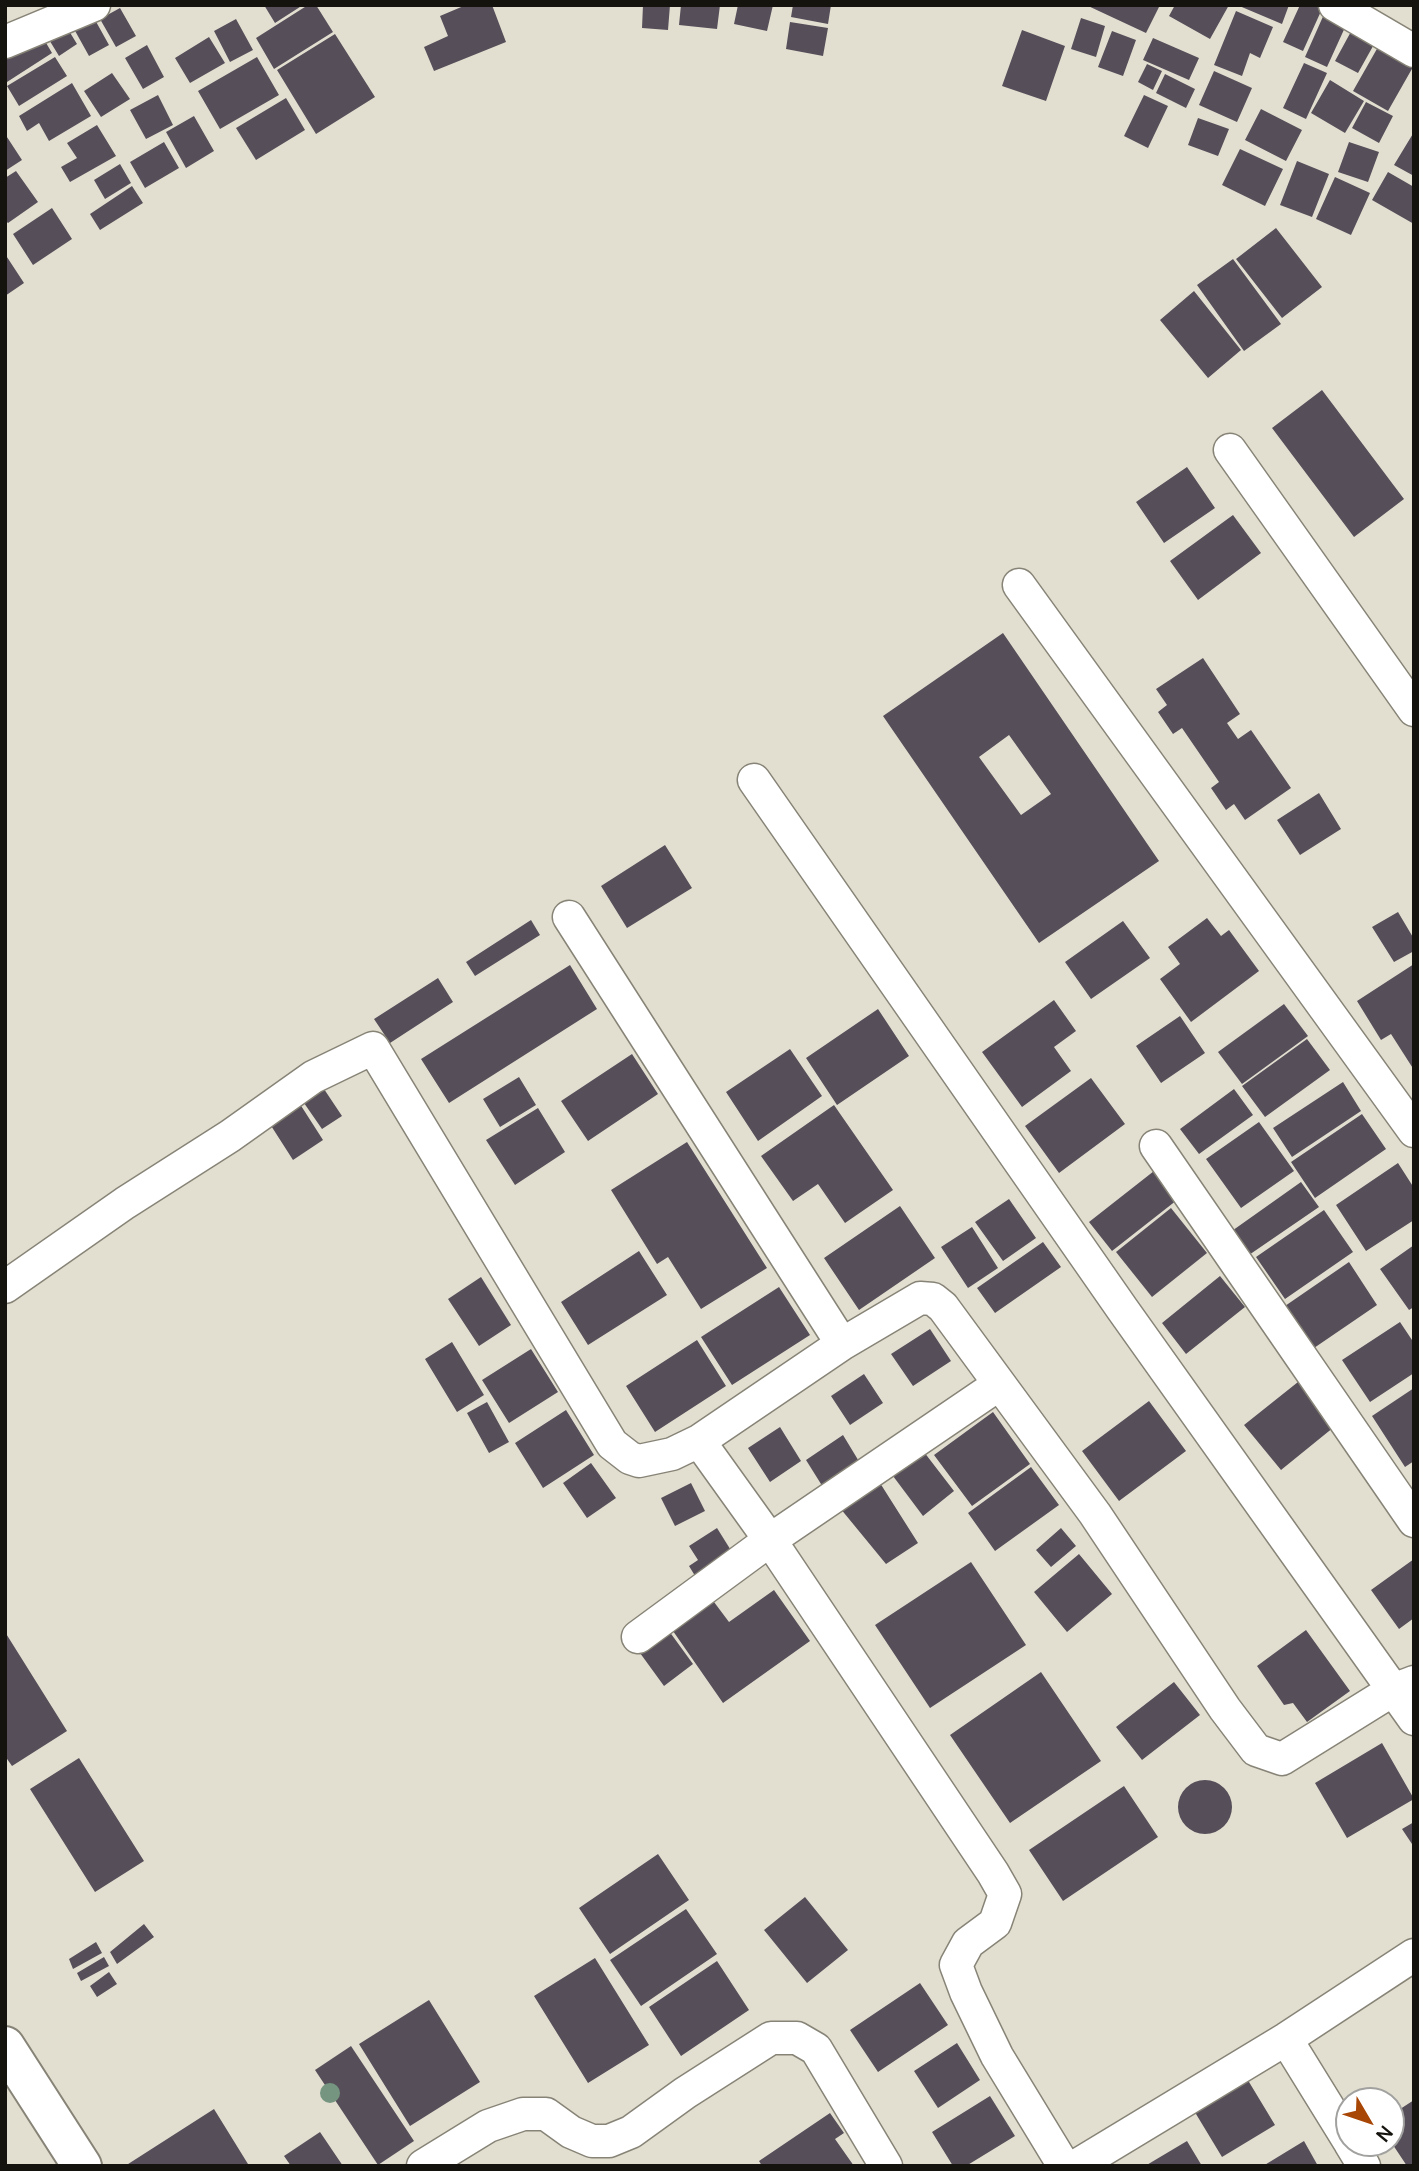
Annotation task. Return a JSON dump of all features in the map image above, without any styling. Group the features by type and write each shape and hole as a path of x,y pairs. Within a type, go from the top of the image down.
{"street":[{"path":"5,42 94,5"},
{"path":"1335,5 1414,51"},
{"path":"1230,450 1414,710"},
{"path":"1019,585 1409,1111"},
{"path":"754,780 1107,1287 1403,1686 1414,1719"},
{"path":"569,918 842,1344"},
{"path":"5,1287 313,1077 373,1048 612,1444 630,1458 639,1461 672,1454 699,1441 842,1344 920,1298 933,1299 943,1307 1095,1514 1256,1751 1282,1759 1403,1686"},
{"path":"1156,1146 1414,1521"},
{"path":"638,1637 770,1540 999,1385"},
{"path":"699,1441 770,1540 1005,1894 995,1923 968,1943 956,1965 965,1992 997,2056 1064,2166"},
{"path":"1076,2166 1286,2039 1414,1955"},
{"path":"423,2166 488,2126 523,2114 546,2114 570,2132 592,2141 609,2141 631,2132 685,2093 771,2039 797,2038 816,2049 886,2166"},
{"path":"1286,2039 1335,2118"},
{"path":"5,2046 82,2166"}],"building":[{"path":"264,5 303,5 275,23"},
{"path":"308,5 316,5 333,32 274,69 256,38"},
{"path":"466,5 492,5 506,42 434,71 424,47 448,36 440,16"},
{"path":"643,5 670,5 668,30 642,28"},
{"path":"681,5 720,5 717,29 679,25"},
{"path":"738,5 773,5 767,31 734,24"},
{"path":"793,5 831,5 828,24 791,17"},
{"path":"1086,5 1160,5 1146,33"},
{"path":"1175,5 1229,5 1210,39 1169,16"},
{"path":"1237,5 1289,5 1282,24"},
{"path":"1300,5 1313,5 1322,9 1303,51 1283,42"},
{"path":"120,8 136,36 116,47 100,19"},
{"path":"1236,11 1273,27 1260,58 1250,53 1242,76 1214,65"},
{"path":"1325,12 1347,23 1327,67 1305,57"},
{"path":"94,18 109,45 89,56 74,29"},
{"path":"1081,18 1105,26 1096,57 1071,49"},
{"path":"236,19 253,50 230,62 214,31"},
{"path":"790,22 828,28 823,56 786,49"},
{"path":"66,26 77,44 59,56 48,38"},
{"path":"1354,26 1377,39 1358,73 1335,61"},
{"path":"1022,30 1065,46 1046,101 1002,86"},
{"path":"1112,31 1136,40 1123,76 1098,67"},
{"path":"335,34 375,97 316,134 277,70"},
{"path":"42,36 52,53 7,82 5,60"},
{"path":"209,37 225,63 190,83 175,58"},
{"path":"1153,38 1199,58 1189,80 1143,60"},
{"path":"147,45 164,77 143,89 125,58"},
{"path":"1378,47 1413,67 1388,111 1353,91"},
{"path":"55,57 67,76 19,106 7,86"},
{"path":"257,57 279,95 220,129 198,91"},
{"path":"1304,63 1327,73 1306,119 1283,108"},
{"path":"1147,64 1162,71 1153,90 1138,82"},
{"path":"1214,71 1252,88 1237,122 1199,105"},
{"path":"112,73 130,99 101,117 84,91"},
{"path":"1165,74 1195,89 1186,108 1156,93"},
{"path":"1330,80 1364,101 1345,133 1311,113"},
{"path":"72,83 91,116 49,141 39,123 27,131 19,116"},
{"path":"158,95 173,125 146,139 130,110"},
{"path":"1144,95 1168,106 1148,148 1124,136"},
{"path":"286,98 305,130 256,160 236,128"},
{"path":"1366,102 1393,116 1379,143 1352,128"},
{"path":"1261,109 1302,130 1286,161 1245,140"},
{"path":"194,116 214,151 186,168 166,132"},
{"path":"1198,118 1229,129 1218,156 1188,145"},
{"path":"97,125 116,156 70,182 61,167 77,158 67,143"},
{"path":"1414,132 1414,176 1394,165"},
{"path":"5,134 22,160 5,171"},
{"path":"164,142 179,168 145,188 130,162"},
{"path":"1349,142 1379,152 1368,182 1338,172"},
{"path":"1240,149 1283,169 1265,206 1222,185"},
{"path":"1297,161 1329,174 1312,217 1280,205"},
{"path":"120,164 131,183 105,199 94,180"},
{"path":"16,171 38,202 8,223 5,220 5,178"},
{"path":"1388,172 1414,187 1414,224 1372,200"},
{"path":"1335,177 1370,193 1351,235 1316,219"},
{"path":"132,186 143,203 100,230 90,214"},
{"path":"52,208 72,239 33,265 13,234"},
{"path":"1276,228 1322,287 1282,318 1236,259"},
{"path":"5,254 24,283 5,296"},
{"path":"1233,259 1281,324 1244,351 1197,285"},
{"path":"1194,291 1241,350 1208,378 1160,320"},
{"path":"1322,390 1404,499 1354,537 1272,428"},
{"path":"1187,467 1215,508 1164,543 1136,502"},
{"path":"1233,515 1261,553 1198,600 1170,561"},
{"path":"1003,633 1159,861 1039,943 883,716","holes":["1009,735 1051,794 1021,815 979,757"]},
{"path":"1203,658 1240,714 1227,723 1238,739 1251,730 1291,788 1245,820 1234,804 1226,810 1211,788 1219,782 1182,728 1173,734 1158,712 1167,705 1156,689"},
{"path":"1319,793 1341,829 1300,855 1277,820"},
{"path":"665,845 692,888 627,928 601,886"},
{"path":"1398,912 1414,939 1414,951 1394,962 1372,927"},
{"path":"1207,918 1221,936 1229,930 1259,971 1191,1022 1160,979 1180,964 1168,947"},
{"path":"531,920 540,935 475,976 466,962"},
{"path":"1123,921 1150,958 1091,999 1065,962"},
{"path":"1414,964 1414,1070 1391,1034 1381,1040 1357,1001"},
{"path":"570,965 597,1009 449,1103 421,1059"},
{"path":"438,978 453,1002 390,1043 374,1019"},
{"path":"1054,1000 1076,1031 1054,1047 1071,1071 1022,1107 982,1052"},
{"path":"1284,1004 1308,1036 1242,1084 1218,1052"},
{"path":"878,1009 909,1056 837,1105 806,1058"},
{"path":"1180,1016 1205,1053 1161,1083 1136,1046"},
{"path":"1307,1039 1330,1070 1265,1117 1242,1086"},
{"path":"790,1049 822,1096 758,1141 726,1092"},
{"path":"632,1054 658,1094 588,1141 561,1101"},
{"path":"519,1077 536,1105 500,1127 483,1099"},
{"path":"1091,1078 1125,1124 1059,1173 1025,1126"},
{"path":"1343,1082 1361,1111 1292,1157 1273,1128"},
{"path":"324,1089 342,1116 322,1129 304,1103"},
{"path":"1234,1089 1253,1115 1199,1154 1180,1129"},
{"path":"298,1101 323,1140 293,1160 268,1121"},
{"path":"834,1105 893,1190 845,1223 818,1184 793,1201 761,1156"},
{"path":"538,1108 565,1152 515,1185 486,1140"},
{"path":"1362,1114 1386,1149 1315,1198 1291,1162"},
{"path":"1259,1122 1294,1171 1241,1208 1206,1159"},
{"path":"687,1142 767,1268 701,1309 668,1257 657,1264 611,1190"},
{"path":"1398,1163 1414,1188 1414,1220 1366,1251 1336,1205"},
{"path":"1154,1171 1177,1200 1112,1251 1089,1222"},
{"path":"1301,1182 1319,1207 1246,1257 1229,1233"},
{"path":"1009,1199 1036,1238 1003,1261 975,1222"},
{"path":"900,1206 935,1258 859,1310 824,1258"},
{"path":"1171,1208 1207,1253 1152,1297 1116,1252"},
{"path":"1324,1210 1353,1252 1285,1299 1256,1257"},
{"path":"972,1227 998,1268 968,1288 941,1247"},
{"path":"1043,1242 1061,1267 995,1313 977,1288"},
{"path":"1414,1245 1414,1307 1409,1310 1380,1269"},
{"path":"639,1251 667,1295 588,1345 561,1302"},
{"path":"1349,1262 1377,1305 1314,1348 1285,1306"},
{"path":"1220,1276 1245,1307 1186,1354 1162,1323"},
{"path":"481,1277 511,1325 479,1346 448,1299"},
{"path":"779,1287 810,1335 732,1385 701,1337"},
{"path":"1400,1322 1414,1343 1414,1373 1370,1402 1342,1360"},
{"path":"930,1329 951,1361 913,1386 891,1354"},
{"path":"697,1340 726,1386 655,1432 626,1386"},
{"path":"452,1342 484,1395 457,1412 425,1359"},
{"path":"531,1349 558,1392 509,1423 482,1380"},
{"path":"864,1374 883,1403 850,1425 831,1396"},
{"path":"1298,1382 1334,1427 1281,1470 1244,1425"},
{"path":"1414,1388 1414,1461 1405,1467 1372,1416"},
{"path":"1149,1401 1186,1451 1119,1501 1082,1451"},
{"path":"487,1402 509,1442 489,1453 467,1413"},
{"path":"566,1410 594,1455 543,1488 515,1443"},
{"path":"993,1412 1030,1464 972,1506 934,1455"},
{"path":"780,1427 801,1461 770,1482 748,1448"},
{"path":"843,1435 863,1468 826,1492 806,1460"},
{"path":"924,1452 954,1491 923,1516 893,1476"},
{"path":"591,1463 616,1498 587,1518 563,1483"},
{"path":"1031,1467 1059,1505 995,1551 968,1513"},
{"path":"691,1483 705,1511 675,1526 661,1498"},
{"path":"880,1483 918,1543 886,1564 840,1508"},
{"path":"717,1528 737,1560 700,1584 689,1566 698,1560 689,1546"},
{"path":"1061,1528 1076,1546 1051,1567 1036,1550"},
{"path":"1079,1554 1112,1594 1067,1632 1034,1592"},
{"path":"1414,1559 1414,1618 1399,1629 1371,1590"},
{"path":"971,1562 1026,1645 930,1708 875,1625"},
{"path":"774,1590 810,1641 723,1703 673,1631 714,1602 729,1622"},
{"path":"1306,1630 1350,1691 1307,1722 1293,1703 1284,1705 1257,1666"},
{"path":"669,1631 693,1664 664,1686 640,1653"},
{"path":"5,1632 67,1731 12,1766 5,1756"},
{"path":"1041,1672 1101,1761 1010,1823 950,1735"},
{"path":"1174,1682 1200,1715 1142,1760 1116,1727"},
{"path":"1382,1743 1414,1799 1347,1838 1315,1783"},
{"path":"79,1758 144,1861 95,1892 30,1789"},
{"path":"1210,1780 1220,1784 1228,1792 1232,1807 1228,1822 1220,1830 1200,1834 1190,1830 1182,1822 1178,1802 1182,1792 1190,1784"},
{"path":"1124,1786 1158,1837 1063,1901 1029,1850"},
{"path":"1414,1822 1414,1847 1402,1829"},
{"path":"658,1854 689,1900 610,1954 579,1908"},
{"path":"805,1897 848,1950 807,1983 764,1930"},
{"path":"686,1909 717,1954 641,2006 610,1960"},
{"path":"144,1924 154,1937 117,1964 110,1952"},
{"path":"96,1942 102,1953 73,1969 69,1959"},
{"path":"104,1957 109,1966 81,1981 77,1973"},
{"path":"595,1958 649,2045 588,2083 534,1996"},
{"path":"717,1961 749,2010 681,2056 649,2007"},
{"path":"109,1972 117,1984 97,1997 90,1986"},
{"path":"920,1983 948,2025 878,2072 850,2030"},
{"path":"429,2000 480,2082 410,2126 359,2044"},
{"path":"957,2043 980,2080 938,2108 914,2071"},
{"path":"351,2046 414,2141 378,2165 315,2070"},
{"path":"1246,2077 1275,2125 1222,2157 1193,2109"},
{"path":"990,2096 1015,2136 966,2166 953,2166 932,2132"},
{"path":"1414,2100 1414,2166 1407,2166 1401,2157 1405,2157 1405,2106"},
{"path":"214,2109 248,2164 125,2166"},
{"path":"830,2113 844,2133 835,2139 854,2166 762,2166 759,2161"},
{"path":"320,2132 343,2166 291,2166 284,2156"},
{"path":"1187,2141 1202,2166 1145,2166"},
{"path":"1304,2141 1318,2166 1263,2166"}]}
